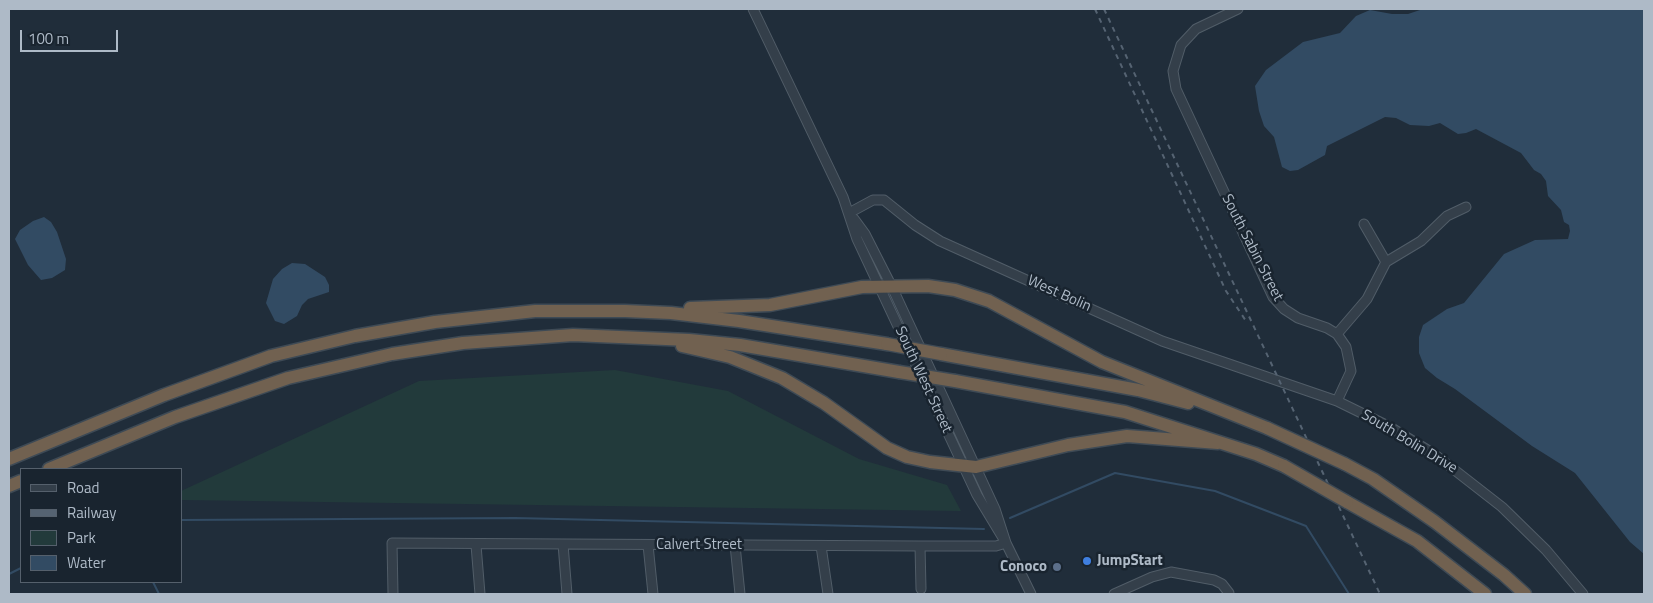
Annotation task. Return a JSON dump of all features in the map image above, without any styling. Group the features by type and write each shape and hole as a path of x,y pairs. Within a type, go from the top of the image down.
{"highway":[{"path":"9,459 164,395 280,354 355,336 435,322 527,312 642,306 748,307 770,305 862,287 928,286 955,290 989,300 1082,353 1266,428 1345,464 1373,479 1435,522 1504,575 1525,594"},
{"path":"583,310 697,316 887,344 1138,390 1227,412"},
{"path":"51,468 236,394 339,365 463,343 564,336 625,336 740,345 1125,412 1256,454 1284,466 1417,541 1486,594"},
{"path":"625,336 673,343 742,362 806,391 887,448 918,460 970,466 1108,438 1143,436 1218,443"}],"street":[{"name":"South West Street","path":"753,9 850,213 865,234 885,287 970,466 977,495 1006,543 1031,594"},
{"name":"South Sabin Street","path":"1238,9 1196,29 1181,45 1174,62 1176,89 1273,297 1284,309 1298,318 1327,328 1337,334"},
{"name":"West Bolin","path":"850,213 873,200 884,200 915,225 940,241 1162,340 1280,382"},
{"path":"1338,402 1349,380 1351,365 1349,353 1337,334 1367,300 1386,262 1421,240 1447,216 1466,207"},
{"name":"South West Street","path":"850,213 857,239 885,287 970,466"},
{"path":"1364,224 1371,240 1386,262"},
{"name":"South Bolin Drive","path":"1280,382 1338,402 1390,427 1461,473 1502,507 1536,540 1583,594"},
{"name":"Calvert Street","path":"393,594 392,543 476,545 996,546 1006,543"},
{"path":"563,544 567,594"},
{"path":"476,545 480,594"},
{"path":"648,545 653,594"},
{"path":"735,545 740,594"},
{"path":"821,546 828,594"},
{"path":"920,546 921,589"},
{"path":"1114,594 1152,577 1171,572 1211,579 1222,584 1229,593"}],"green space":[{"path":"615,370 728,391 859,459 947,485 961,511 182,500 182,491 419,381"}],"water":[{"path":"1423,9 1644,9 1644,554 1630,542 1575,473 1532,446 1455,389 1437,378 1425,368 1419,353 1419,337 1423,325 1447,309 1464,303 1504,254 1535,240 1568,239 1569,225 1564,222 1561,210 1548,196 1546,181 1541,174 1534,170 1521,153 1476,129 1458,134 1440,123 1429,126 1410,125 1396,118 1385,117 1327,146 1325,155 1298,170 1290,171 1282,167 1274,137 1264,126 1259,111 1255,86 1266,70 1303,42 1340,33 1356,16 1370,10 1392,14 1408,14"},
{"path":"44,217 51,222 57,232 66,259 65,270 52,278 41,280 28,265 15,239 20,230 33,221"},
{"path":"292,263 305,264 325,277 329,285 329,292 308,299 302,305 297,316 284,324 275,321 266,303 273,279 282,269"}],"waterway":[{"path":"1010,518 1115,473 1215,491 1306,526 1349,594"},
{"path":"182,520 515,518 984,529"},
{"path":"9,574 20,568"},
{"path":"154,583 159,594"}],"railway":[{"path":"1095,9 1226,291 1246,321"},
{"path":"1104,9 1380,594"}],"place":[{"name":"JumpStart","path":"1087,561"},
{"name":"Conoco","path":"1057,567"}]}
